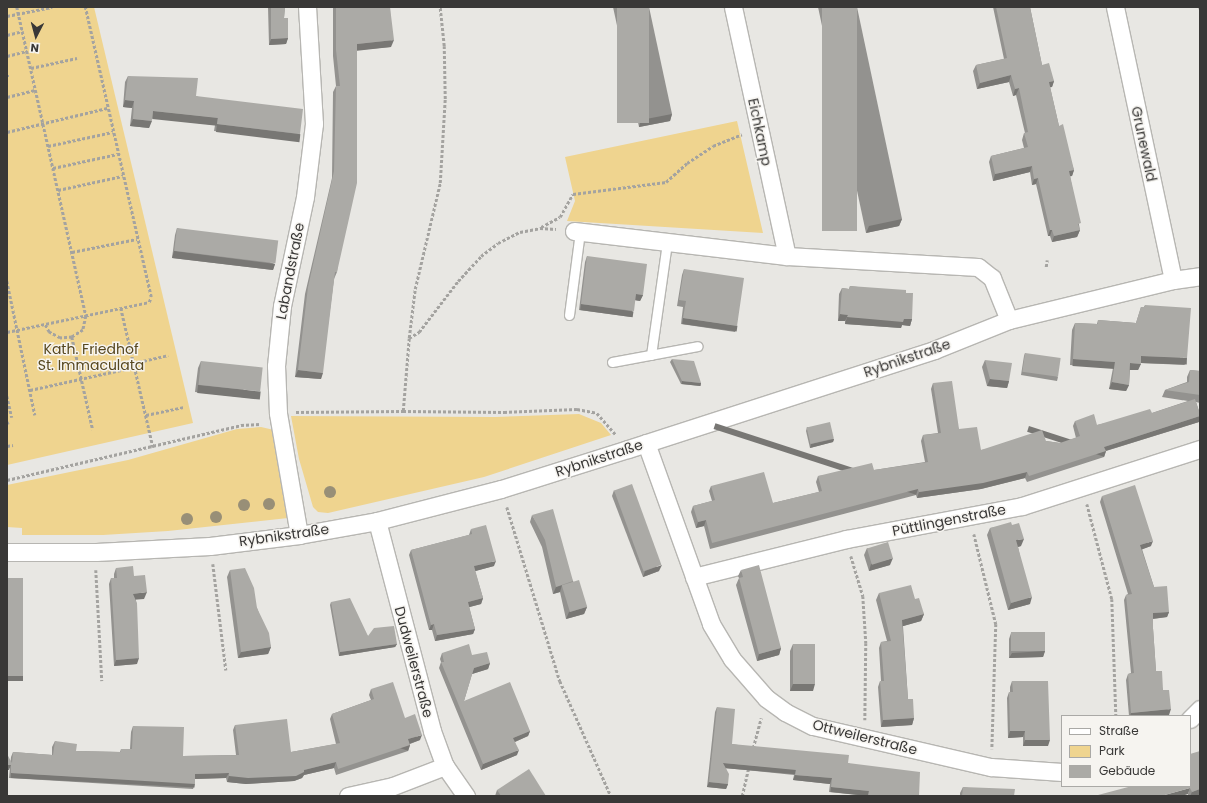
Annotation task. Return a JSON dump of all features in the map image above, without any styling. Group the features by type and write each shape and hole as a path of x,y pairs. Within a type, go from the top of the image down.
{"street":[{"name":"Labandstraße","path":"299,535 279,418 276,366 282,306 304,197 314,124 307,7"},
{"name":"Eichkamp","path":"733,7 787,256"},
{"name":"Grunewald","path":"1115,7 1173,280"},
{"path":"577,231 787,256 978,267 992,278 1009,320"},
{"name":"Rybnikstraße","path":"7,552 96,552 210,546 299,535 377,521 501,489 646,444 934,350 1009,320 1173,280 1200,276"},
{"name":"Ottweilerstraße","path":"646,444 711,624 732,659 766,698 785,712 813,726 991,767 1061,772"},
{"name":"Püttlingenstraße","path":"694,577 846,539 1022,506 1083,488 1200,448"},
{"name":"Dudweilerstraße","path":"377,521 432,731 445,766 466,796"},
{"path":"1191,718 1200,709"},
{"path":"348,796 393,786 445,766"}],"lane":[{"path":"569,315 577,231"},
{"path":"651,355 667,242"},
{"path":"612,362 698,346"}],"path":[{"path":"18,7 86,316 83,330 72,338 60,338 49,332 44,323"},
{"path":"7,16 52,7"},
{"path":"7,332 149,302 151,296 122,176 85,7"},
{"path":"403,411 415,289 440,183 445,99 444,46 440,7"},
{"path":"7,35 23,31"},
{"path":"7,56 27,51"},
{"path":"31,68 76,58"},
{"path":"7,96 36,90"},
{"path":"7,132 43,122 107,108"},
{"path":"48,146 112,132"},
{"path":"409,338 419,332 458,281 482,256 509,237 540,228 560,218 573,194 666,182 687,163 713,146 747,132"},
{"path":"53,168 117,154"},
{"path":"58,190 122,176"},
{"path":"540,228 577,231"},
{"path":"72,252 138,239"},
{"path":"1046,267 1047,260"},
{"path":"7,281 35,415"},
{"path":"122,308 153,447"},
{"path":"72,338 93,430"},
{"path":"134,363 168,355"},
{"path":"30,390 135,367"},
{"path":"7,396 12,417"},
{"path":"146,416 183,407"},
{"path":"7,480 153,447 241,425 279,418 403,411 504,412 577,408 597,413 628,449"},
{"path":"7,446 13,444"},
{"path":"1083,488 1112,599 1116,715"},
{"path":"501,489 560,680 611,796"},
{"path":"969,516 990,591 996,624 991,767"},
{"path":"846,539 863,596 866,643 864,738"},
{"path":"210,546 226,670"},
{"path":"96,552 102,681"},
{"path":"753,751 766,698"},
{"path":"742,796 749,766"}],"green space":[{"name":"Kath. Friedhof St. Immaculata","path":"7,7 94,7 193,423 7,465"},
{"path":"737,121 763,233 567,221 575,201 565,157"},
{"path":"579,414 601,423 611,435 484,477 328,513 318,512 313,507 299,459 291,416 495,417"},
{"path":"261,427 274,430 288,518 168,531 103,535 22,535 22,528 7,527 7,485 128,460 237,429"}],"building":[{"path":"271,7 285,7 284,18 288,18 288,38 271,39"},
{"path":"336,7 390,7 394,40 357,44 357,183 337,272 335,272 323,373 298,370 308,287 334,171 336,86 340,86 336,50"},
{"path":"617,7 649,7 649,123 617,123"},
{"path":"822,7 857,7 857,231 822,231"},
{"path":"996,7 1030,7 1042,65 1049,63 1054,81 1049,82 1059,126 1063,124 1074,170 1069,171 1081,223 1078,224 1080,230 1054,236 1052,230 1050,230 1038,178 1034,179 1032,166 995,174 991,156 1028,147 1024,133 1028,132 1019,88 1015,89 1011,75 980,83 976,65 1007,58"},
{"path":"128,76 198,78 196,96 303,109 300,134 217,124 218,118 153,111 152,121 133,119 134,101 125,100"},
{"path":"177,228 278,240 275,263 174,251"},
{"path":"587,256 647,264 643,295 636,294 634,311 581,304"},
{"path":"684,269 744,278 737,326 683,318 686,301 679,300"},
{"path":"850,286 906,290 906,293 913,293 912,319 904,319 903,322 847,317 848,315 840,314 842,288 849,289"},
{"path":"1145,305 1191,308 1187,358 1141,356 1141,364 1130,363 1129,385 1112,382 1115,362 1073,359 1075,323 1098,324 1098,320 1136,323 1141,307 1145,307"},
{"path":"1025,353 1061,358 1058,377 1022,372"},
{"path":"672,359 694,361 701,383 682,381"},
{"path":"985,360 1012,363 1009,381 990,379"},
{"path":"201,361 263,367 260,391 198,385"},
{"path":"1190,370 1200,371 1200,395 1165,390 1189,382"},
{"path":"952,381 959,429 977,427 981,450 1042,430 1046,441 1060,443 1080,436 1075,421 1094,414 1097,425 1150,409 1152,413 1195,399 1200,416 1104,447 1106,451 1029,476 1027,472 983,483 919,492 918,489 712,543 706,520 698,522 693,506 715,500 711,486 764,472 773,503 822,491 818,476 872,463 874,470 928,462 923,435 941,433 933,383"},
{"path":"830,422 834,439 810,444 807,427"},
{"path":"632,484 661,565 644,571 614,490"},
{"path":"1135,485 1153,541 1140,545 1154,587 1167,586 1169,612 1153,613 1153,628 1156,671 1162,671 1163,690 1169,690 1171,709 1131,713 1128,674 1134,673 1126,595 1132,594 1102,496"},
{"path":"553,509 573,581 556,587 545,540 532,515"},
{"path":"1011,522 1012,525 1019,523 1024,539 1016,540 1032,597 1011,603 990,528"},
{"path":"486,525 496,561 474,566 483,598 468,602 475,629 437,635 434,624 431,625 411,550 472,534 471,529"},
{"path":"888,542 893,558 872,565 867,548"},
{"path":"759,565 781,648 759,654 739,578 743,577 741,570"},
{"path":"133,566 134,576 145,575 147,592 133,594 137,603 139,658 116,660 111,578 117,578 116,568"},
{"path":"245,568 254,588 257,608 269,633 271,647 241,652 230,570"},
{"path":"7,578 23,578 23,676 7,676"},
{"path":"579,580 587,607 570,612 562,585"},
{"path":"911,585 915,599 919,598 924,614 902,620 908,699 913,699 914,718 883,720 880,681 884,681 881,642 891,641 879,593"},
{"path":"350,598 368,636 374,628 394,626 397,644 340,652 331,602"},
{"path":"1011,632 1045,632 1045,651 1011,651"},
{"path":"469,644 472,655 487,652 490,663 474,668 464,701 510,682 530,731 513,738 519,750 483,764 441,662 444,662 442,653"},
{"path":"793,644 815,644 815,684 793,684"},
{"path":"1012,681 1048,681 1050,740 1025,740 1025,731 1010,731 1009,692 1013,692"},
{"path":"393,682 405,718 415,714 422,735 408,739 410,745 338,769 336,762 304,770 304,772 296,776 248,778 229,776 229,773 195,774 195,784 11,773 11,765 7,765 7,754 12,763 13,752 53,755 55,741 77,744 76,751 121,752 121,749 132,749 133,726 184,727 183,756 239,755 235,725 287,719 291,752 340,743 332,714 374,699 371,689"},
{"path":"717,707 735,709 732,744 849,755 848,763 920,772 919,796 868,796 869,791 831,787 832,778 795,775 796,770 723,763 729,774 728,784 709,782"},
{"path":"1200,751 1200,789 1192,792 1190,788 1161,796 1088,796 1098,795 1128,787 1191,787 1191,754"},
{"path":"529,769 546,796 501,796 497,790"},
{"path":"963,787 1015,789 1014,796 962,796"}]}
